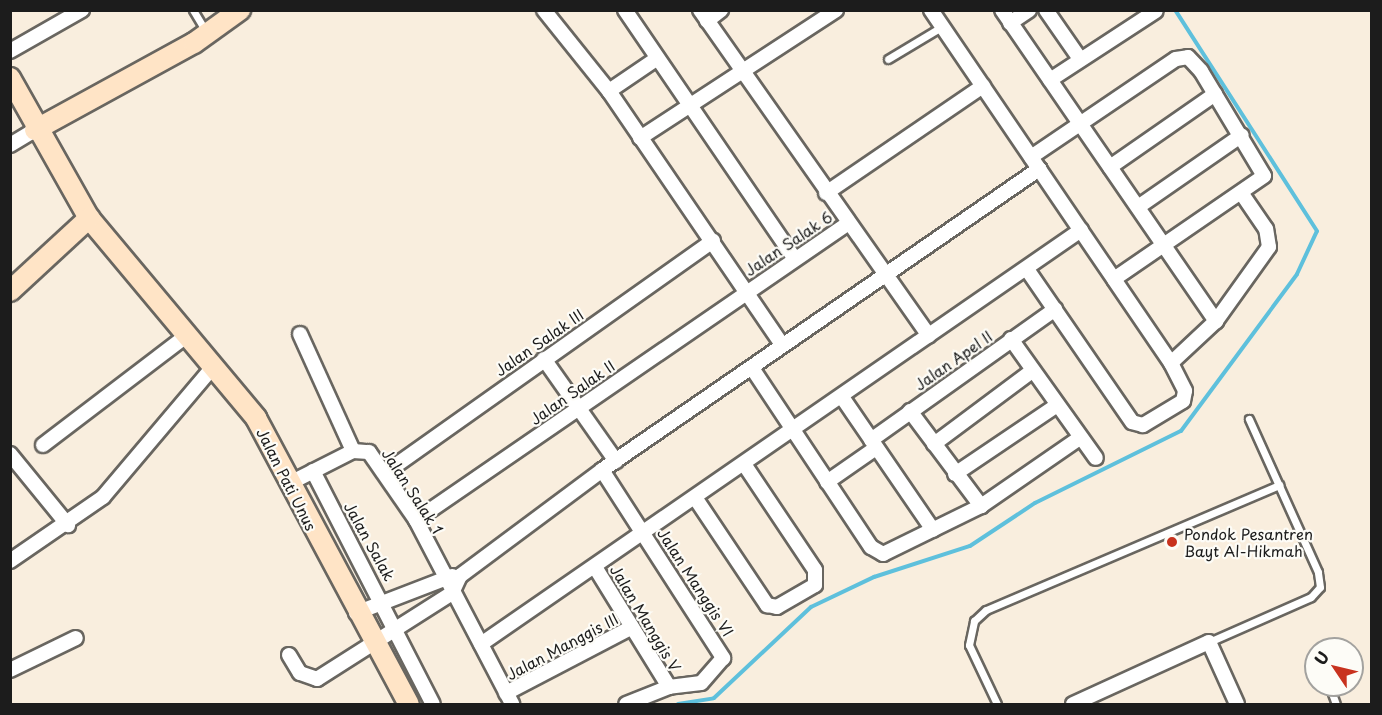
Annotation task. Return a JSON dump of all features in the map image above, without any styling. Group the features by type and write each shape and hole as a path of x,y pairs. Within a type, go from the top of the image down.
{"main road":[{"path":"35,130 207,34 240,10"},
{"name":"Jalan Pati Unus","path":"10,78 35,130 89,218 185,337 256,418 301,477 385,634 409,705"},
{"path":"10,291 89,218"}],"street":[{"path":"10,51 82,10"},
{"path":"544,10 609,91 782,345"},
{"path":"625,10 688,107 795,259"},
{"path":"721,10 703,16 744,72 847,224 929,336"},
{"path":"640,138 836,10"},
{"path":"1002,10 1216,321"},
{"path":"1010,23 1029,10"},
{"path":"1047,10 1080,59"},
{"path":"1050,80 1156,10"},
{"path":"932,11 1171,363 1185,391 1183,401 1136,424 1027,269"},
{"path":"1031,157 1181,57 1195,62 1264,173 1242,194 1114,279"},
{"path":"609,91 656,58"},
{"path":"826,193 983,86"},
{"path":"1110,167 1215,94"},
{"path":"10,146 35,130"},
{"path":"1137,207 1242,135"},
{"path":"288,656 300,673 316,678 452,593 460,576 602,470 1039,169"},
{"path":"1171,363 1216,321 1269,247 1266,229 1242,194"},
{"name":"Jalan Salak 6","path":"747,291 847,224"},
{"path":"481,644 645,535 791,430 1081,230"},
{"name":"Jalan Salak III","path":"385,473 544,358 713,241"},
{"name":"Jalan Salak II","path":"416,520 747,291"},
{"name":"Jalan Apel II","path":"827,482 910,411 1055,309"},
{"path":"300,334 353,451 301,477"},
{"path":"43,445 185,337"},
{"path":"1011,339 1078,439 1096,458"},
{"path":"544,358 616,461"},
{"path":"10,561 68,525 124,475 212,368"},
{"path":"752,368 791,430 878,552 889,553 981,506 1078,439"},
{"path":"934,444 1032,371"},
{"path":"842,397 933,530"},
{"path":"955,474 1056,406"},
{"path":"910,411 981,506"},
{"name":"Jalan Salak 1","path":"353,451 366,450 385,473 416,520 509,699"},
{"path":"10,454 68,525"},
{"path":"696,499 760,596 777,607 817,579 744,464"},
{"name":"Jalan Manggis VI","path":"602,470 723,658 701,683 669,687"},
{"name":"Jalan Salak","path":"301,477 385,634 434,705"},
{"name":"Jalan Manggis V","path":"596,567 669,687"},
{"path":"371,608 443,575 460,576"},
{"name":"Jalan Manggis III","path":"509,699 632,627"},
{"path":"10,670 76,638"},
{"path":"1072,704 1209,642 1237,705"},
{"path":"626,705 669,687"}],"lane":[{"path":"193,10 207,34"},
{"path":"888,59 943,26"},
{"path":"1209,642 1311,597 1320,587 1318,572 1249,420"},
{"path":"997,705 969,645 974,621 987,610 1279,485"}],"waterway":[{"path":"678,704 714,698 811,607 874,577 970,546 1035,503 1181,431 1297,274 1317,231 1175,10"}],"place":[{"name":"Pondok Pesantren Bayt Al-Hikmah","path":"1172,542"}]}
